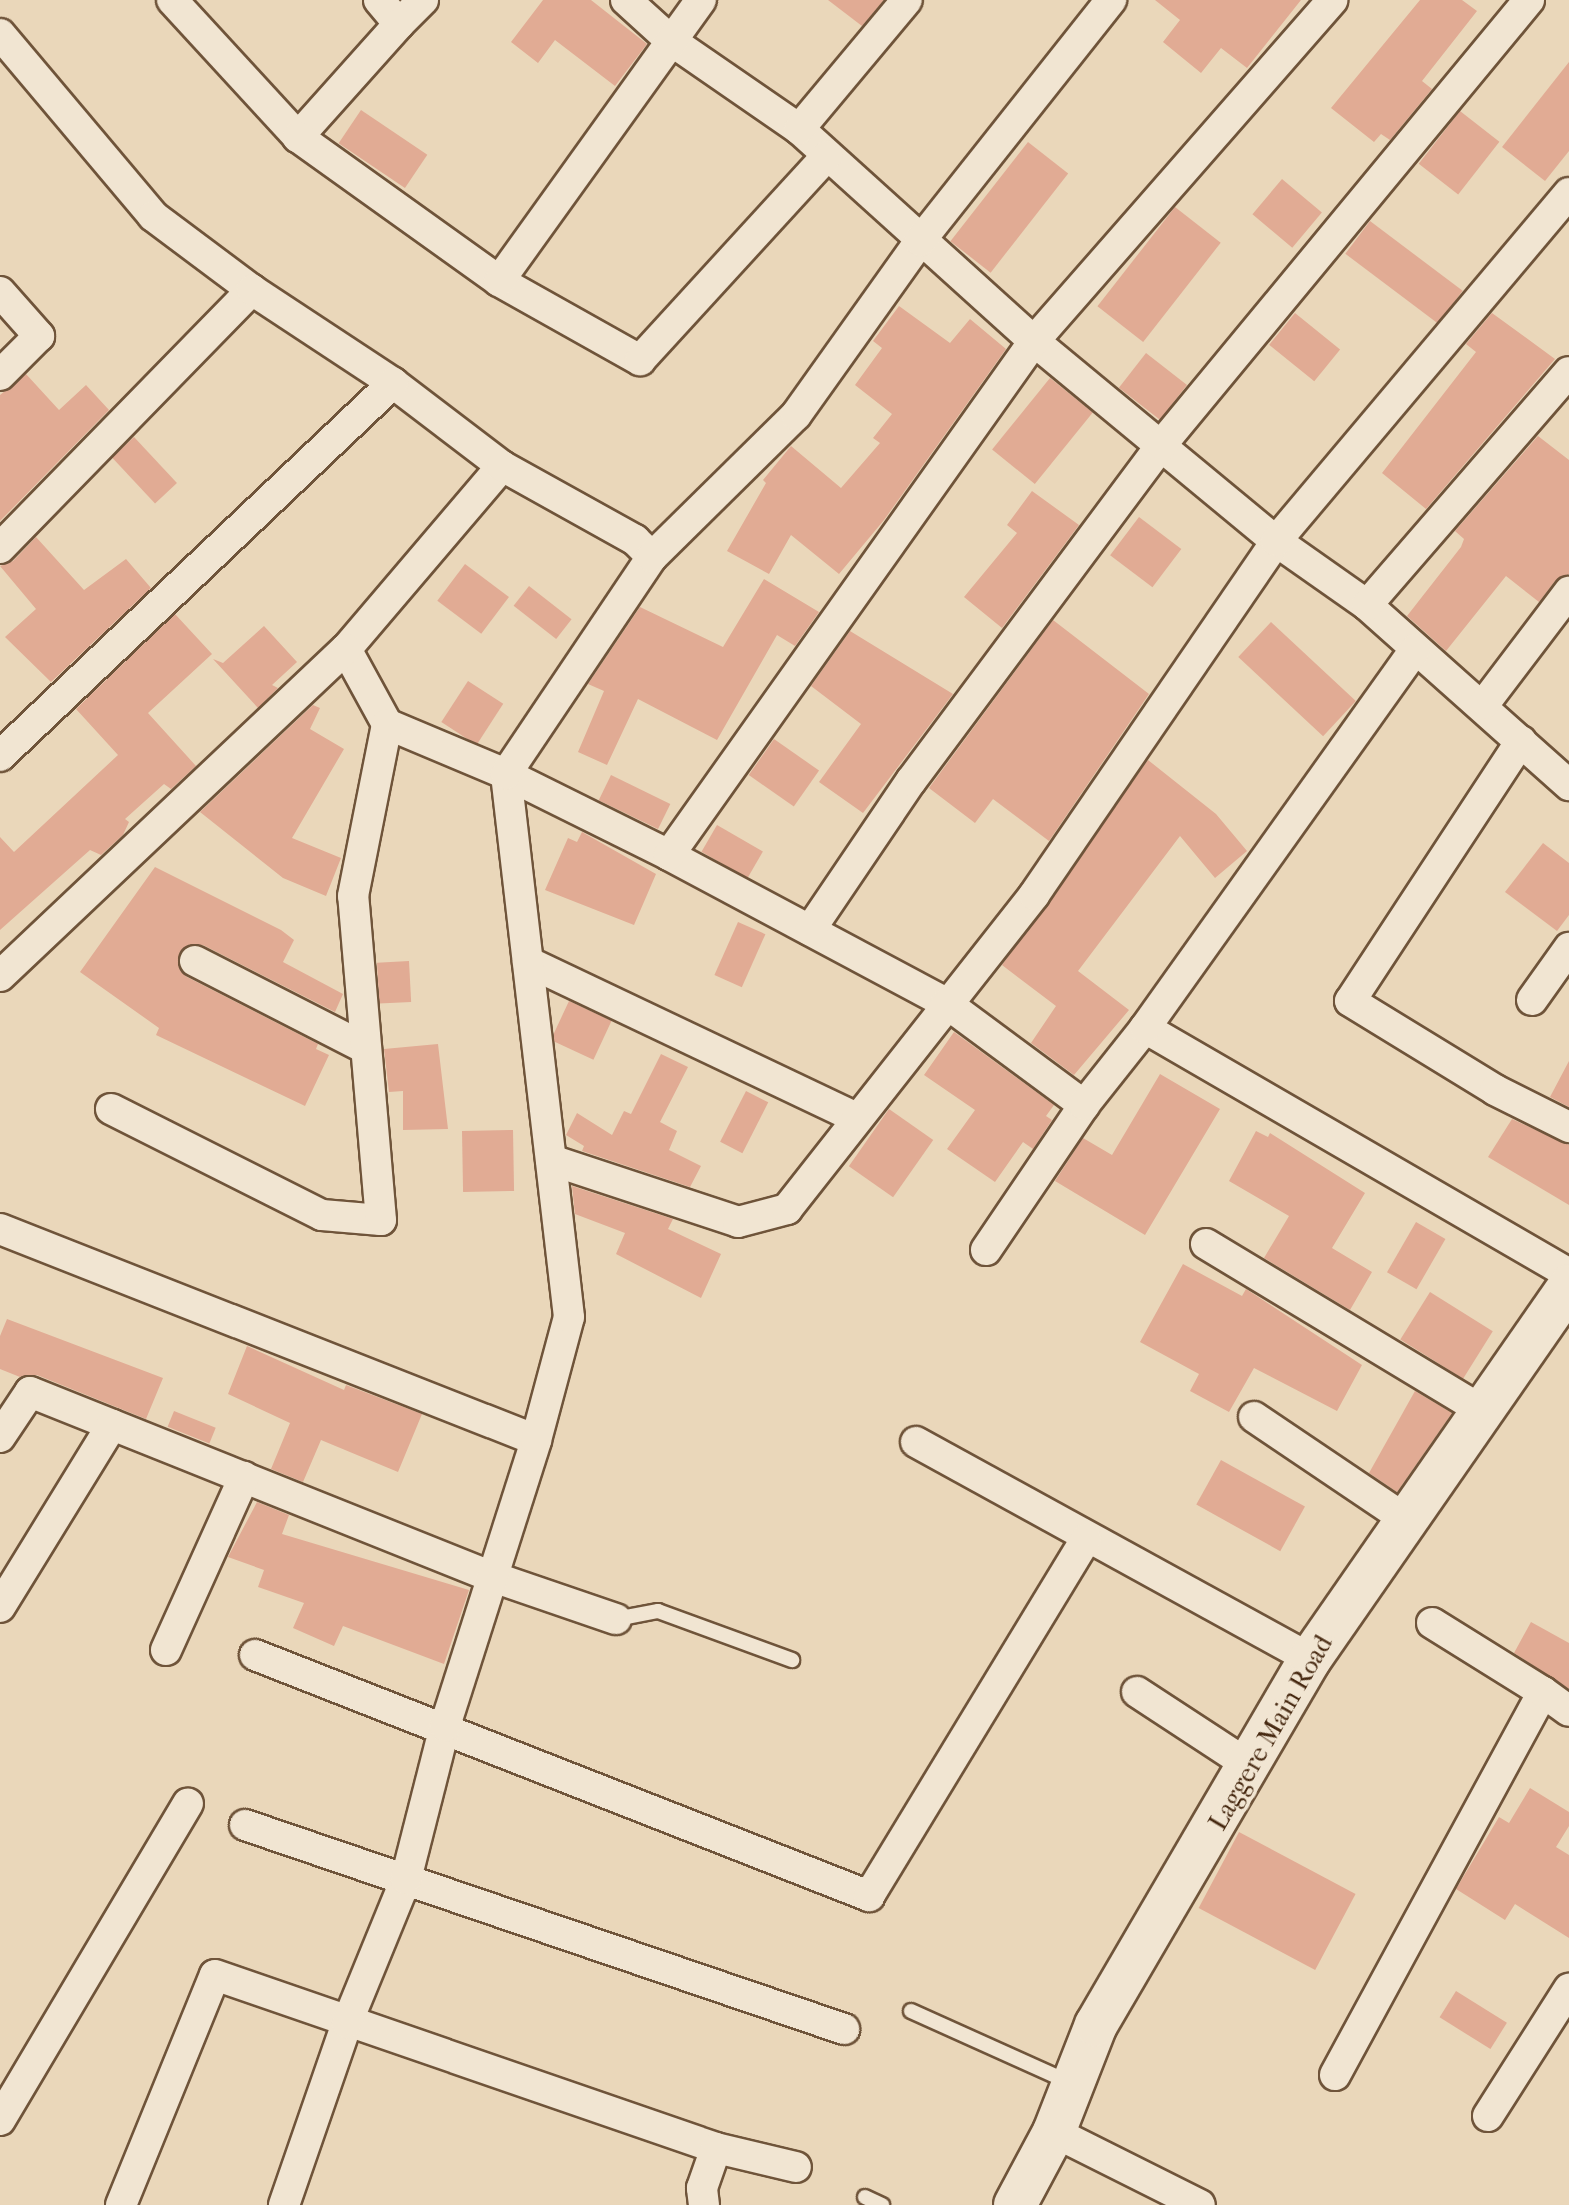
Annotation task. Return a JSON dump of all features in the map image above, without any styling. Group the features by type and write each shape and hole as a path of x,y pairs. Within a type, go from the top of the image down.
{"street":[{"path":"172,0 298,137 499,281 640,360 827,156"},
{"path":"379,0 399,24"},
{"path":"298,137 423,0"},
{"path":"626,0 670,40 799,129 1034,341 1276,541 1367,605 1415,649 1484,704 1569,785"},
{"path":"499,281 701,0"},
{"path":"799,129 907,0"},
{"path":"284,2205 347,2023 406,1879 445,1726 536,1440 569,1317 506,774 652,557 796,415 920,241 1111,0"},
{"path":"669,855 1034,341 1332,0"},
{"path":"810,930 911,781 1162,444 1523,2"},
{"path":"0,34 153,216 252,290 393,383 502,466 635,540 652,557"},
{"path":"551,1160 738,1222 787,1209 1034,895 1276,541 1569,193"},
{"path":"0,548 252,290"},
{"path":"0,292 39,336 0,375"},
{"path":"1367,605 1569,372"},
{"path":"0,756 393,383"},
{"path":"0,976 346,649 502,466"},
{"path":"1484,704 1569,592"},
{"path":"346,649 387,724 506,774 669,855 946,1003 1084,1105"},
{"path":"986,1250 1084,1105 1145,1028 1415,649"},
{"path":"111,1109 322,1215 381,1220 363,1047 353,896 387,724"},
{"path":"1521,741 1350,1001 1495,1090 1569,1127"},
{"path":"1532,1000 1569,948"},
{"path":"195,961 363,1047"},
{"path":"528,962 857,1118"},
{"path":"1145,1028 1569,1274"},
{"path":"0,1229 536,1440"},
{"path":"1206,1244 1485,1412"},
{"name":"Laggere Main Road","path":"1015,2205 1054,2132 1096,2025 1310,1659 1485,1412 1569,1286"},
{"path":"0,1437 30,1392 493,1577 616,1619"},
{"path":"1254,1417 1408,1521"},
{"path":"0,1607 112,1425"},
{"path":"916,1442 1086,1539 1310,1659"},
{"path":"166,1650 244,1477"},
{"path":"255,1655 445,1726 869,1896 1086,1539"},
{"path":"1432,1623 1569,1711"},
{"path":"1137,1692 1250,1766"},
{"path":"1335,2075 1543,1692"},
{"path":"0,2120 188,1804"},
{"path":"245,1825 844,2029"},
{"path":"121,2205 215,1975 716,2148 796,2167"},
{"path":"1488,2116 1569,1989"},
{"path":"1054,2132 1200,2205"},
{"path":"704,2205 702,2188 716,2148"}],"lane":[{"path":"616,1619 658,1611 792,1660"},
{"path":"911,2011 1073,2084"},
{"path":"865,2197 882,2205"}],"building":[{"path":"543,0 591,0 647,44 615,86 555,40 538,63 511,42"},
{"path":"828,0 884,0 862,26"},
{"path":"1155,0 1301,0 1247,68 1221,48 1201,73 1163,42 1180,20"},
{"path":"1420,0 1462,0 1477,11 1422,81 1432,89 1390,140 1381,134 1374,142 1331,108"},
{"path":"1569,62 1569,151 1545,181 1502,147"},
{"path":"361,110 427,155 405,188 339,143"},
{"path":"1460,111 1499,142 1458,195 1419,164"},
{"path":"1028,142 1068,173 991,273 950,241"},
{"path":"1282,179 1322,212 1292,248 1252,214"},
{"path":"1175,207 1221,243 1143,342 1097,306"},
{"path":"1370,221 1463,291 1438,324 1345,254"},
{"path":"899,306 950,343 970,319 1006,349 884,520 839,574 791,535 769,574 727,551 766,483 763,480 791,446 841,488 880,443 873,438 892,414 855,385 882,348 873,341"},
{"path":"1295,313 1340,350 1314,381 1269,345"},
{"path":"1492,313 1555,359 1426,509 1382,473 1476,352 1466,344"},
{"path":"1146,353 1187,385 1160,420 1119,388"},
{"path":"26,374 59,410 86,385 109,410 0,521 0,395"},
{"path":"1050,378 1093,413 1035,484 992,449"},
{"path":"1538,436 1569,460 1569,574 1555,581 1539,602 1506,576 1446,651 1407,616 1461,547 1464,539 1455,531"},
{"path":"134,437 177,483 155,504 112,457"},
{"path":"1032,491 1079,525 1002,628 964,597 1017,533 1007,525"},
{"path":"1139,517 1181,549 1152,587 1110,555"},
{"path":"36,537 84,590 126,559 151,588 51,682 5,637 36,609 0,566 13,561"},
{"path":"465,564 509,597 481,634 437,601"},
{"path":"764,579 819,612 795,646 777,635 717,740 638,699 607,765 578,752 604,691 588,684 640,607 723,647"},
{"path":"529,586 572,619 556,639 514,606"},
{"path":"175,614 212,654 148,713 196,766 171,789 164,784 125,819 129,822 123,835 101,855 90,850 0,930 0,837 14,852 118,755 76,709"},
{"path":"1053,620 1149,694 1049,841 993,799 975,823 929,788"},
{"path":"1271,622 1356,701 1323,736 1238,657"},
{"path":"264,626 297,662 272,685 278,688 258,708 213,659 223,663"},
{"path":"850,631 953,694 863,813 819,782 861,724 811,686"},
{"path":"468,681 503,704 477,745 441,722"},
{"path":"313,705 320,708 310,729 344,749 292,838 341,858 326,896 283,878 200,812"},
{"path":"774,739 819,771 794,807 749,775"},
{"path":"1148,760 1216,814 1247,851 1215,878 1180,836 1078,971 1129,1010 1074,1075 1031,1043 1056,1006 1002,965"},
{"path":"611,775 670,804 658,829 599,800"},
{"path":"717,825 763,852 747,878 702,852"},
{"path":"582,832 656,874 634,925 545,890 568,838 577,842"},
{"path":"1543,843 1569,863 1569,915 1557,931 1505,892"},
{"path":"155,867 281,930 294,940 283,962 343,994 335,1012 203,945 186,946 179,954 180,970 187,977 318,1044 316,1049 329,1055 305,1106 156,1035 159,1028 80,972"},
{"path":"738,922 765,934 742,987 714,975"},
{"path":"409,961 411,1002 379,1004 377,963"},
{"path":"569,1001 612,1021 593,1060 551,1040"},
{"path":"954,1032 1054,1105 1046,1116 1052,1120 1033,1149 1023,1142 995,1182 947,1149 975,1110 924,1075"},
{"path":"438,1044 448,1129 403,1130 403,1091 389,1092 384,1049"},
{"path":"661,1054 688,1067 660,1122 677,1131 669,1150 701,1166 690,1187 582,1151 584,1146 566,1135 577,1113 612,1135 624,1111 631,1114"},
{"path":"1569,1061 1569,1107 1550,1097"},
{"path":"1160,1074 1220,1109 1145,1235 1055,1181 1083,1138 1112,1155"},
{"path":"746,1091 768,1102 742,1153 720,1142"},
{"path":"889,1109 933,1140 893,1197 849,1166"},
{"path":"1512,1119 1569,1145 1569,1205 1488,1157"},
{"path":"513,1130 514,1191 463,1192 462,1131"},
{"path":"1256,1131 1268,1137 1270,1133 1365,1193 1332,1248 1372,1272 1350,1310 1264,1258 1289,1216 1229,1181"},
{"path":"572,1186 673,1219 668,1229 721,1254 701,1298 616,1254 625,1233 575,1214"},
{"path":"1416,1222 1445,1239 1416,1289 1387,1272"},
{"path":"1183,1264 1242,1296 1246,1289 1362,1365 1337,1411 1254,1368 1229,1412 1190,1391 1199,1374 1140,1342"},
{"path":"1430,1292 1493,1331 1463,1379 1400,1339"},
{"path":"7,1319 163,1378 146,1419 37,1375 20,1377 0,1369 0,1336"},
{"path":"247,1346 344,1390 346,1385 422,1414 398,1472 321,1440 303,1482 271,1469 290,1423 228,1394"},
{"path":"1415,1391 1452,1413 1397,1492 1369,1473"},
{"path":"174,1411 216,1428 209,1444 168,1427"},
{"path":"1221,1460 1305,1507 1280,1551 1196,1505"},
{"path":"257,1502 289,1515 282,1534 469,1590 444,1664 343,1626 334,1646 293,1628 304,1603 258,1587 264,1570 228,1557"},
{"path":"1531,1622 1569,1643 1569,1689 1514,1653"},
{"path":"1530,1788 1569,1812 1569,1826 1556,1847 1569,1855 1569,1938 1515,1904 1505,1920 1456,1889 1499,1817 1509,1823"},
{"path":"1239,1832 1356,1894 1315,1970 1199,1908"},
{"path":"1456,1991 1507,2023 1490,2049 1440,2017"}]}
